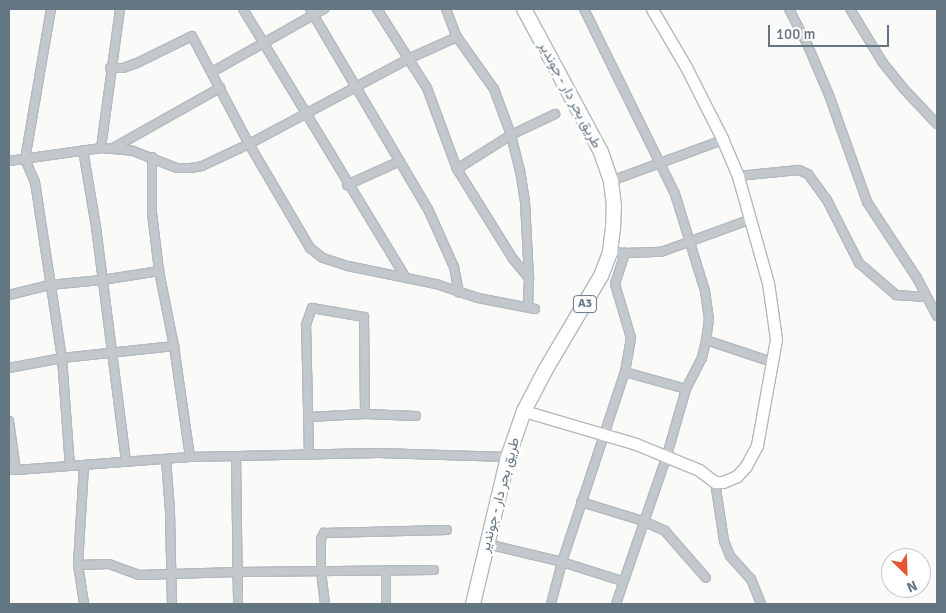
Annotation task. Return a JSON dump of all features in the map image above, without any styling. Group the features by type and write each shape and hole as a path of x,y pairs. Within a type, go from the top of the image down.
{"highway":[{"name":"طريق بحر دار - جوندير","path":"473,604 508,457 524,411 546,369 601,276 610,252 614,206 610,181 601,152 524,9"}],"street":[{"path":"51,9 25,159 35,182 49,285 62,358 70,466"},
{"path":"101,148 110,68 120,9"},
{"path":"243,9 405,278"},
{"path":"212,72 263,44 312,12 324,9"},
{"path":"377,9 433,101 442,133 457,169 513,259 529,278"},
{"path":"110,68 124,68 137,63 192,36 249,144 310,248 323,258 532,308 525,202 520,170 511,135 494,89 457,36 446,9"},
{"path":"584,9 676,194 705,291 709,319 702,358 686,390 667,455 622,581 616,604"},
{"path":"524,411 604,433 667,455 699,470 715,482 723,482 737,476 746,466 757,445 776,338 768,283 738,176 723,140 686,67 652,9"},
{"path":"789,9 808,46 829,95 867,202 937,316"},
{"path":"850,9 883,62 904,89 937,124"},
{"path":"312,12 428,209 454,267 459,292"},
{"path":"9,161 83,150 113,148 133,150 177,168 191,168 249,144 408,59 457,36"},
{"path":"113,148 220,88"},
{"path":"457,169 511,135 555,114"},
{"path":"610,181 723,140"},
{"path":"83,150 96,227 126,462"},
{"path":"152,157 152,213 159,270 174,346 190,457"},
{"path":"347,184 400,161"},
{"path":"738,176 798,170 808,174 831,208 859,263 896,295 926,297"},
{"path":"610,252 661,252 749,220"},
{"path":"551,604 562,562 625,372 631,338 615,284 625,253"},
{"path":"9,295 49,285 102,280 159,270"},
{"path":"309,454 306,325 312,308 316,307 364,317 366,414"},
{"path":"706,340 772,362"},
{"path":"9,368 62,358 174,346"},
{"path":"625,372 686,390"},
{"path":"309,417 366,414 416,416"},
{"path":"9,420 12,470 190,457 378,453 508,457"},
{"path":"236,456 238,604"},
{"path":"166,459 172,604"},
{"path":"84,466 78,564 84,604"},
{"path":"715,482 724,541 730,556 751,579 761,604"},
{"path":"582,502 643,521 665,531 706,578"},
{"path":"325,604 321,573 321,539 326,532 447,530"},
{"path":"487,544 562,562 622,581"},
{"path":"78,564 109,564 139,575 434,570"},
{"path":"386,572 386,604"}]}
